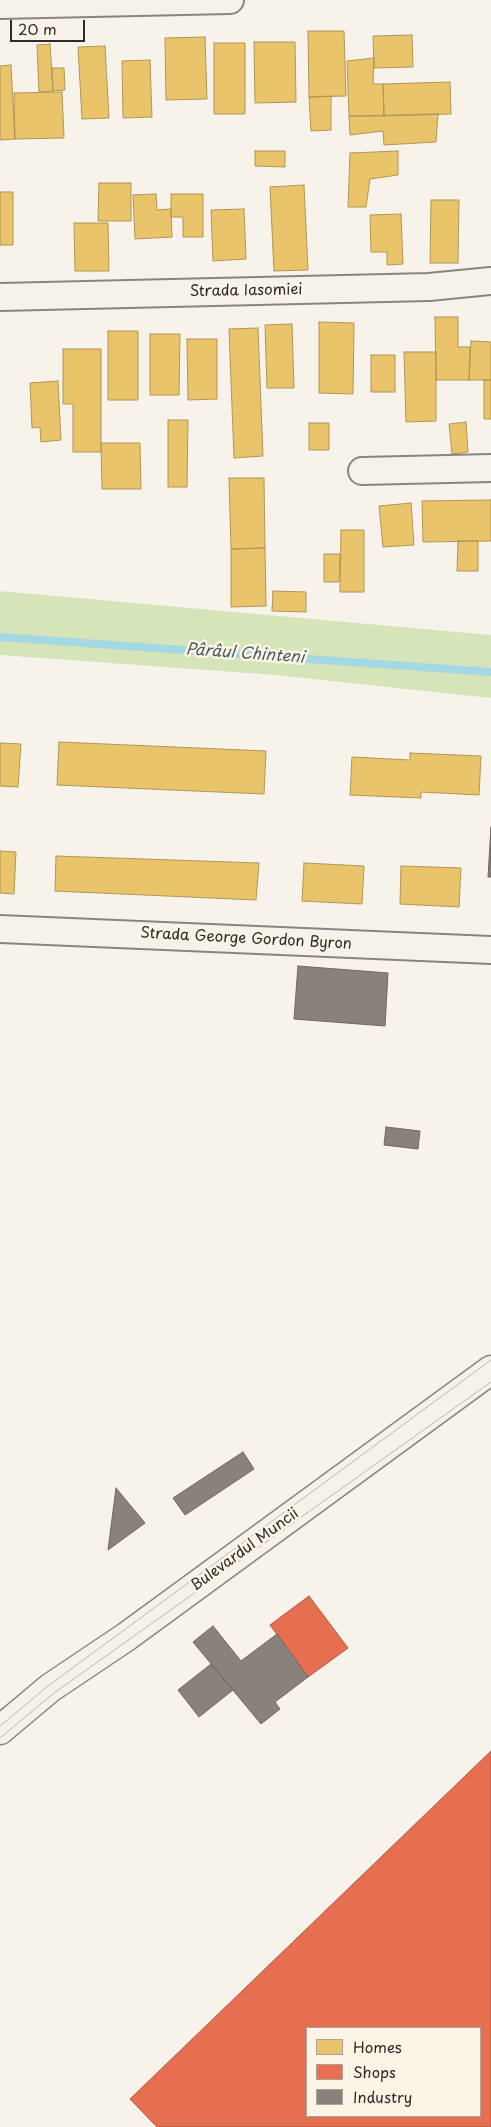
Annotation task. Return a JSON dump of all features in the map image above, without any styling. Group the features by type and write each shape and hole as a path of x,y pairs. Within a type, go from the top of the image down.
{"main road":[{"name":"Bulevardul Muncii","path":"0,1730 50,1688 126,1637 491,1370"}],"street":[{"path":"0,5 230,0"},
{"name":"Strada Iasomiei","path":"0,297 428,287 491,281"},
{"path":"362,471 491,468"},
{"name":"Strada George Gordon Byron","path":"0,929 491,950"}],"green space":[{"path":"0,591 491,635 491,698 275,675 0,655"}],"building: Homes":[{"path":"308,31 344,31 346,96 309,97"},
{"path":"412,35 413,67 374,68 373,36"},
{"path":"205,37 207,99 166,100 165,38"},
{"path":"254,42 295,42 296,102 255,103"},
{"path":"214,43 245,43 245,114 214,114"},
{"path":"50,44 53,91 39,92 37,45"},
{"path":"105,46 109,118 82,119 78,47"},
{"path":"374,58 373,84 383,84 384,116 349,116 347,61"},
{"path":"150,60 152,117 123,118 122,61"},
{"path":"11,65 15,139 0,140 0,66"},
{"path":"52,68 64,68 65,90 53,91"},
{"path":"450,82 451,114 384,116 383,84"},
{"path":"62,92 64,138 15,139 14,93"},
{"path":"331,96 331,130 311,131 309,97"},
{"path":"438,114 436,142 384,145 383,131 350,135 349,116"},
{"path":"255,151 285,151 285,167 255,166"},
{"path":"398,151 398,175 370,179 366,207 348,207 350,153"},
{"path":"99,183 131,183 131,221 98,221"},
{"path":"304,185 308,270 274,271 270,187"},
{"path":"0,192 13,192 13,245 0,245"},
{"path":"156,194 157,210 171,209 172,237 135,239 133,195"},
{"path":"171,194 203,194 203,237 183,237 183,217 171,217"},
{"path":"431,200 459,200 458,263 430,263"},
{"path":"244,209 246,259 213,261 211,210"},
{"path":"401,214 403,264 387,265 387,252 371,252 370,215"},
{"path":"74,223 108,223 109,271 75,271"},
{"path":"435,317 458,317 458,347 470,347 469,380 436,380"},
{"path":"319,322 354,323 353,394 319,393"},
{"path":"292,324 294,388 267,388 265,325"},
{"path":"258,328 263,456 234,458 229,329"},
{"path":"108,331 138,331 138,400 108,400"},
{"path":"150,334 180,334 179,395 150,395"},
{"path":"187,339 217,339 217,399 188,400"},
{"path":"471,341 491,342 491,380 469,380"},
{"path":"63,349 101,349 101,452 73,452 73,404 63,404"},
{"path":"404,352 436,352 436,421 406,422"},
{"path":"371,355 395,355 395,392 371,392"},
{"path":"484,380 491,380 491,419 484,419"},
{"path":"58,381 61,440 41,442 40,427 32,428 30,383"},
{"path":"168,420 188,420 187,487 168,487"},
{"path":"466,422 468,452 452,454 449,424"},
{"path":"309,423 329,423 329,450 309,450"},
{"path":"101,443 140,443 141,489 102,489"},
{"path":"229,478 264,478 265,548 231,549"},
{"path":"491,500 491,541 423,542 422,501"},
{"path":"411,503 414,545 383,547 379,506"},
{"path":"341,530 364,530 364,592 340,592"},
{"path":"458,541 478,541 478,571 457,571"},
{"path":"265,548 266,606 231,607 231,549"},
{"path":"324,554 340,554 339,582 324,582"},
{"path":"273,591 306,592 306,612 272,611"},
{"path":"59,742 266,751 264,794 57,785"},
{"path":"0,743 21,744 18,787 0,786"},
{"path":"410,753 481,756 479,795 421,792 421,798 350,795 352,757 410,760"},
{"path":"0,851 16,852 14,894 0,893"},
{"path":"56,856 259,863 256,900 55,891"},
{"path":"304,863 364,866 362,904 302,901"},
{"path":"401,866 461,868 459,907 400,904"}],"building: Shops":[{"path":"309,1596 348,1648 308,1677 270,1625"},
{"path":"491,1751 491,2127 157,2127 130,2099"}],"building: Industry":[{"path":"491,827 491,877 488,877"},
{"path":"298,966 388,973 385,1026 294,1019"},
{"path":"386,1127 420,1131 418,1149 384,1145"},
{"path":"243,1452 254,1469 185,1515 173,1498"},
{"path":"116,1488 145,1523 108,1550"},
{"path":"213,1626 241,1661 277,1634 308,1677 275,1702 280,1709 261,1724 193,1642"},
{"path":"211,1664 233,1690 199,1717 178,1690"}],"waterway":[{"name":"Pârâul Chinteni","path":"0,637 491,672"}],"tram line":[{"path":"0,1726 48,1686 491,1360"},
{"path":"0,1738 54,1693 491,1382"}]}
